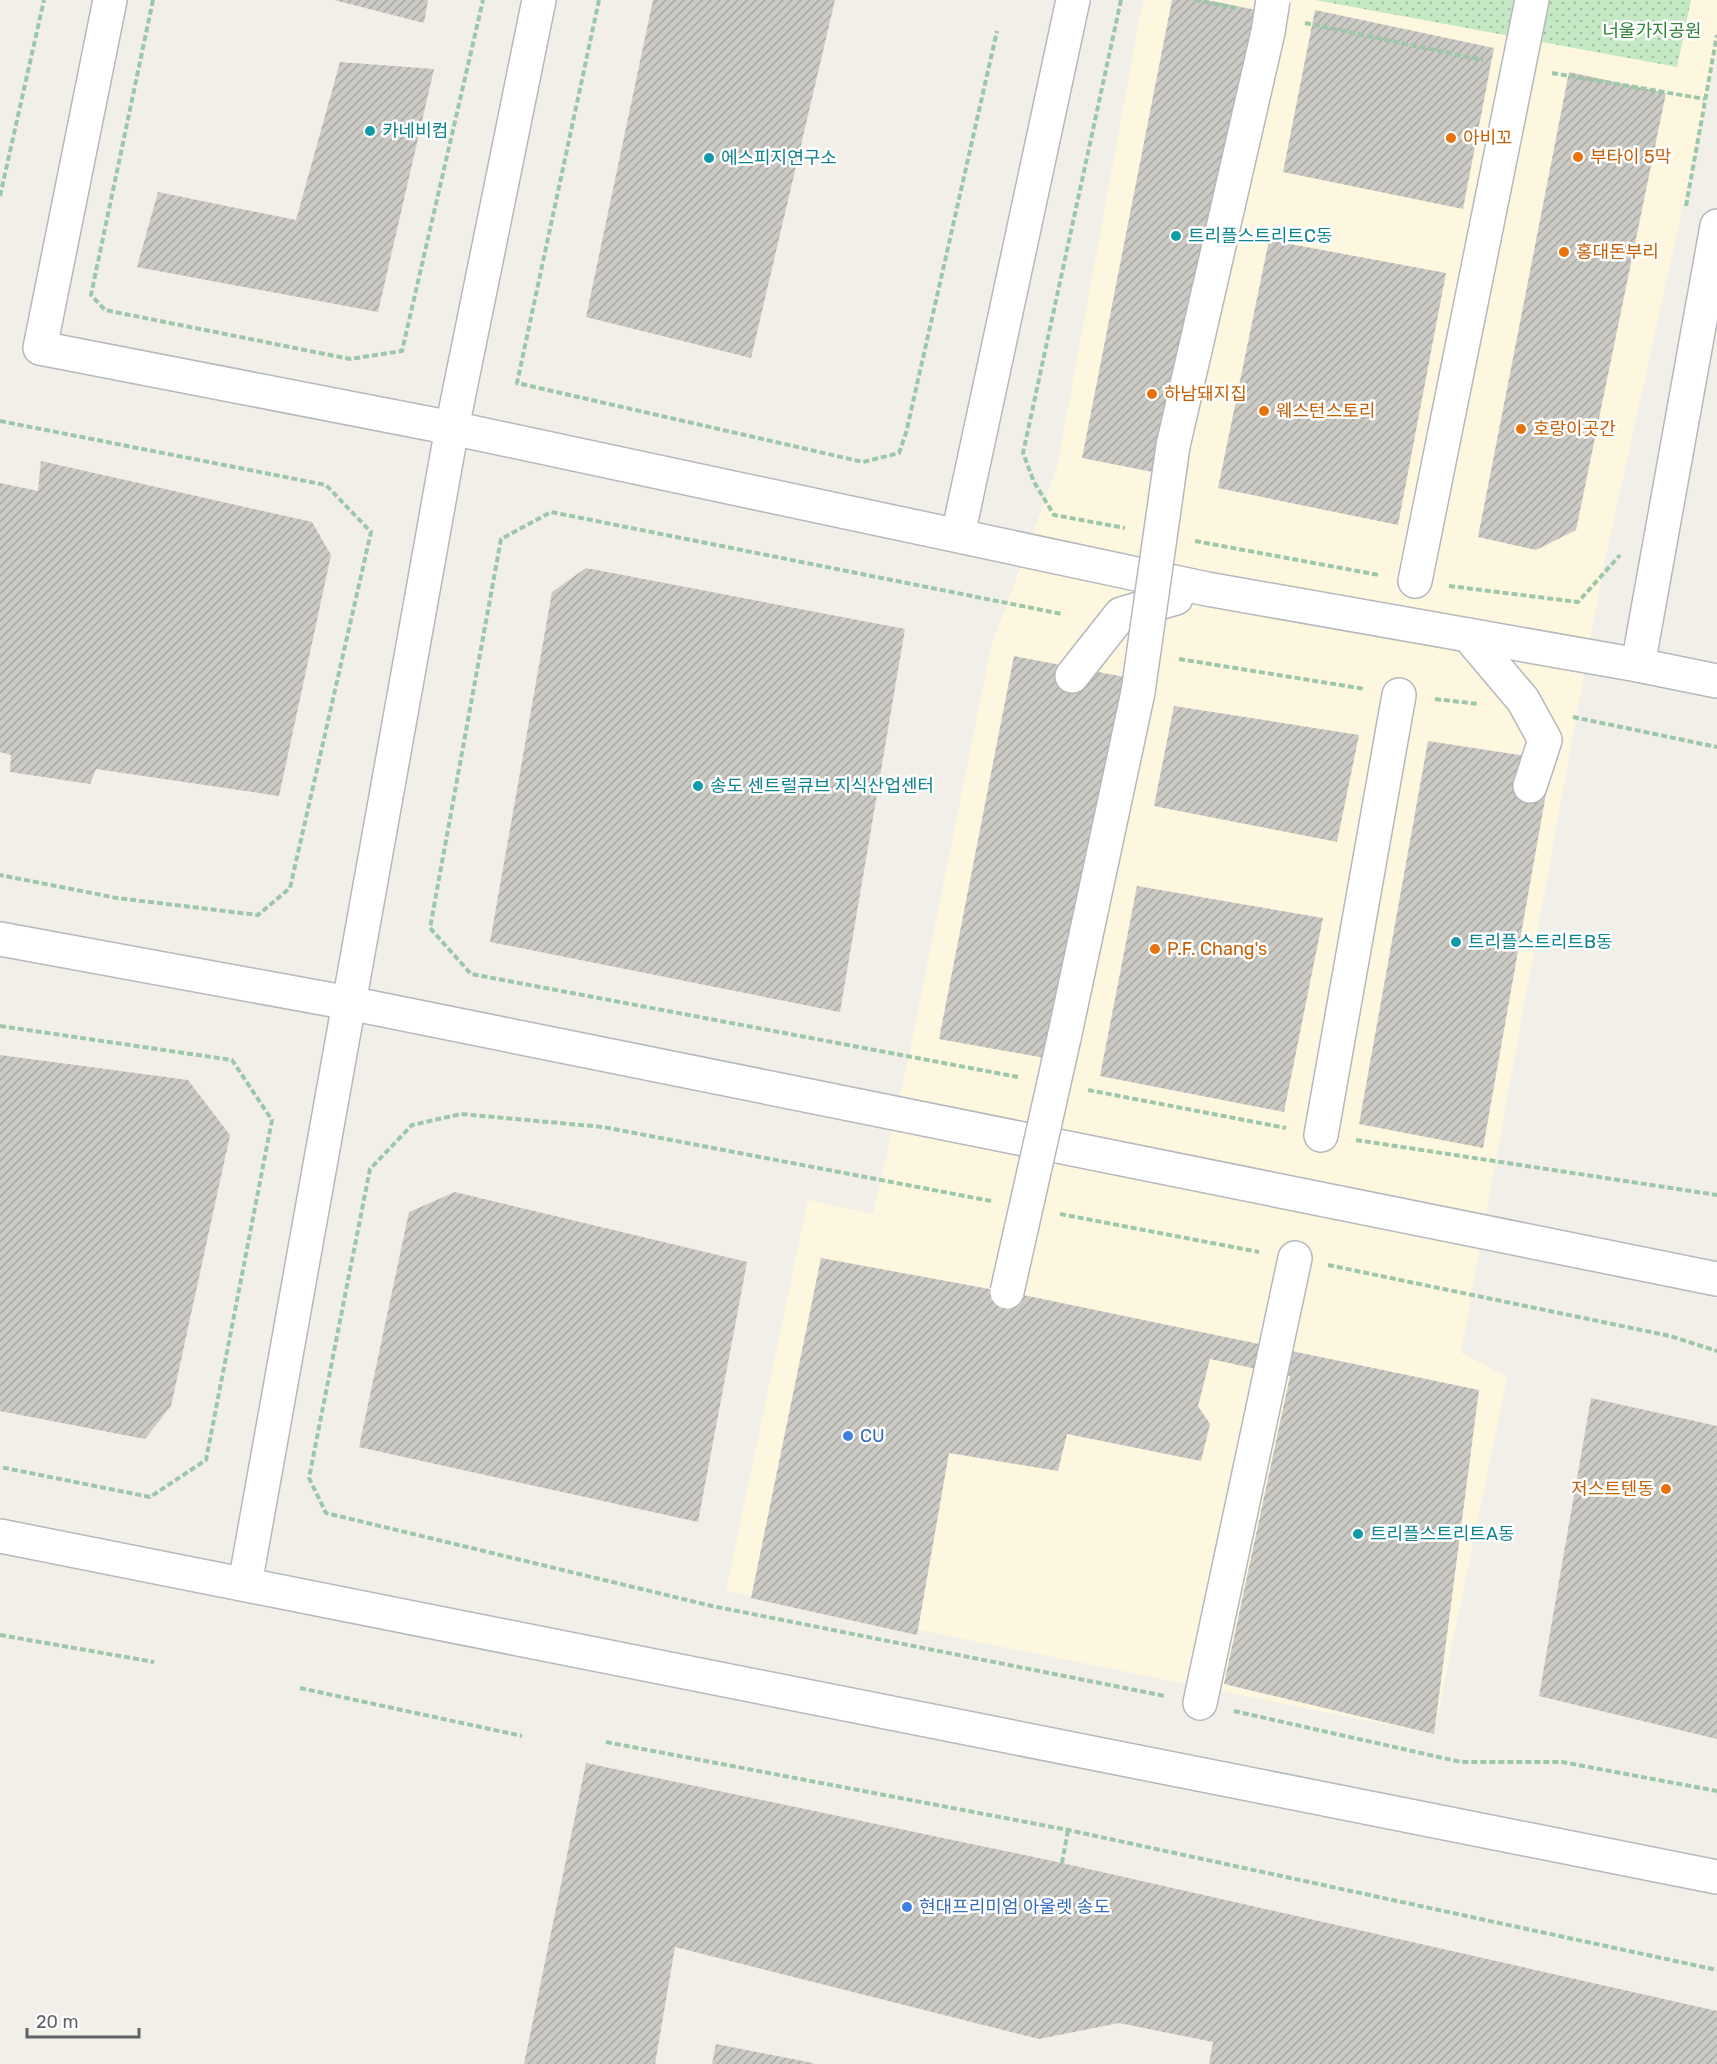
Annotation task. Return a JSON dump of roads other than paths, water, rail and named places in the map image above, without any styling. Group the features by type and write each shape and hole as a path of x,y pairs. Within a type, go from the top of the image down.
{"street":[{"path":"110,0 40,348 452,428 1208,589 1717,681"},
{"path":"245,1584 452,428 539,0"},
{"path":"958,535 1073,0"},
{"path":"1415,581 1532,0"},
{"path":"1007,1292 1138,692 1173,446 1268,32 1258,5"},
{"path":"1638,665 1717,226"},
{"path":"1072,676 1121,614 1208,589"},
{"path":"1468,635 1523,700 1545,740 1530,786"},
{"path":"1321,1135 1399,695"},
{"path":"0,939 349,1003 1717,1279"},
{"path":"1200,1703 1295,1258"},
{"path":"0,1536 1717,1877"}],"place":[{"name":"카네비컴","path":"370,131"},
{"name":"아비꼬","path":"1451,138"},
{"name":"부타이 5막","path":"1578,157"},
{"name":"에스피지연구소","path":"709,158"},
{"name":"트리플스트리트C동","path":"1176,236"},
{"name":"홍대돈부리","path":"1564,252"},
{"name":"하남돼지집","path":"1152,394"},
{"name":"웨스턴스토리","path":"1264,411"},
{"name":"호랑이곳간","path":"1521,429"},
{"name":"송도 센트럴큐브 지식산업센터","path":"698,786"},
{"name":"트리플스트리트B동","path":"1456,942"},
{"name":"P.F. Chang's","path":"1155,949"},
{"name":"CU","path":"848,1436"},
{"name":"저스트텐동","path":"1666,1489"},
{"name":"트리플스트리트A동","path":"1358,1534"},
{"name":"현대프리미엄 아울렛 송도","path":"907,1907"}],"park label":[{"name":"너울가지공원","path":"1652,31"}]}
